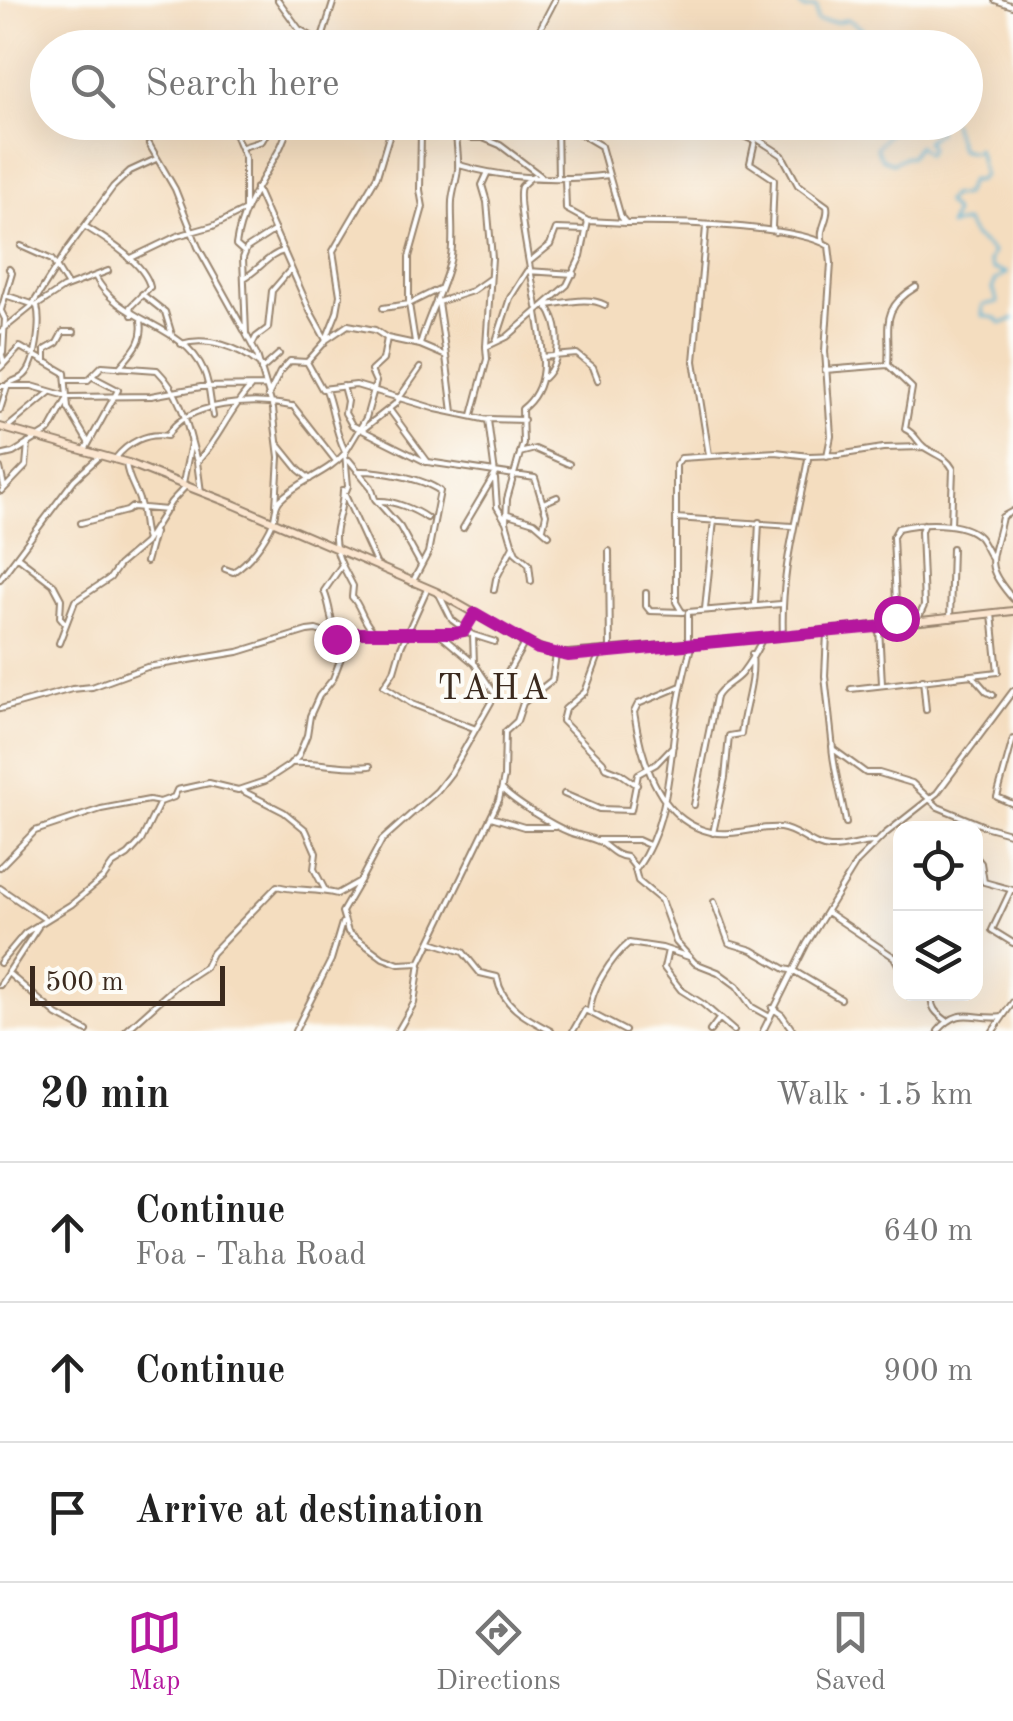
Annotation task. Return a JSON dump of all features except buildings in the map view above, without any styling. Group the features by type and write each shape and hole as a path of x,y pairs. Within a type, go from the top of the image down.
{"street":[{"path":"278,0 299,30"},
{"path":"325,30 334,0"},
{"path":"539,30 555,0"},
{"path":"995,0 1013,6"},
{"path":"239,140 247,180 245,210 236,245 245,253"},
{"path":"243,147 263,140"},
{"path":"129,260 177,236 192,234 245,210 283,140"},
{"path":"326,340 340,295 333,251 378,176 386,140"},
{"path":"417,344 409,304 409,257 423,207 419,140"},
{"path":"417,344 438,302 450,261 458,165 455,140"},
{"path":"488,140 541,176"},
{"path":"559,140 566,209 588,221 776,232 823,242 830,248 825,370 831,436 827,456"},
{"path":"590,140 601,146 626,223"},
{"path":"753,140 750,163 774,179 772,227 776,232"},
{"path":"760,140 782,155 798,185 827,206 823,242"},
{"path":"149,144 252,345 272,404 278,457 273,522 243,566 233,572 226,569"},
{"path":"0,410 7,386 26,374 34,354 40,329 33,306 57,265 124,176 156,159"},
{"path":"458,165 487,174 561,178 609,175"},
{"path":"472,415 487,359 492,246 488,202 482,185 487,174"},
{"path":"533,176 522,184 520,193 529,262 541,308 544,378"},
{"path":"256,188 326,340"},
{"path":"486,347 507,338 566,285 574,274 588,221"},
{"path":"706,226 694,361 709,455"},
{"path":"86,227 144,274 149,288 130,307 132,314"},
{"path":"246,334 245,253 275,230"},
{"path":"529,262 550,245 556,230 586,230"},
{"path":"21,246 39,252 57,265 68,286"},
{"path":"244,278 255,273 276,252 284,251"},
{"path":"252,345 268,328 276,284 291,268"},
{"path":"2,366 6,318 0,310 12,273 9,269"},
{"path":"2,330 68,286 108,271"},
{"path":"496,341 521,278 531,272 574,274"},
{"path":"95,276 118,306 172,335 199,362 214,416"},
{"path":"438,302 472,290 489,279"},
{"path":"888,365 894,302 916,287"},
{"path":"383,308 409,304 441,288"},
{"path":"142,294 166,312 172,335"},
{"path":"5,295 33,306"},
{"path":"541,308 577,300 604,305"},
{"path":"438,302 453,412"},
{"path":"506,522 507,500 520,453 522,409 553,369 556,356 556,324 541,308"},
{"path":"119,368 142,336 142,322"},
{"path":"268,396 290,362 307,362 326,340 348,325 375,330 387,338 417,344 446,356"},
{"path":"45,361 45,350 57,343 64,332 74,332"},
{"path":"276,506 346,453 360,431 376,382 372,370 383,360 387,338"},
{"path":"181,344 212,341 250,356 260,367"},
{"path":"2,366 18,347 65,373 72,419 87,446"},
{"path":"260,367 279,354"},
{"path":"542,357 577,354 593,368 598,380"},
{"path":"307,362 326,390 333,408 332,424 346,453 372,487 378,502 400,526 421,565"},
{"path":"825,370 888,365 912,388 905,429 918,436 924,447 949,461 953,469 951,525"},
{"path":"66,380 83,381 93,377 102,366 157,370 175,392 197,462"},
{"path":"360,431 389,410 420,368"},
{"path":"87,446 116,396 116,386 93,377"},
{"path":"326,390 356,385 453,412 524,420"},
{"path":"0,386 32,386 66,398 151,396 208,387 265,386"},
{"path":"201,492 197,462 251,386"},
{"path":"343,386 347,401 344,413 360,431 428,462 535,478 543,502 544,528"},
{"path":"4,427 50,392"},
{"path":"0,456 55,425 66,398"},
{"path":"115,459 127,445 154,434 168,436 189,414 212,407 272,404 292,406 338,462"},
{"path":"389,410 428,462"},
{"path":"486,418 490,422 496,508 506,522 516,553 529,564 530,581"},
{"path":"4,427 87,446 201,492 440,594 556,655 879,627 1013,611"},
{"path":"60,642 74,601 110,578 154,532 184,485 192,438"},
{"path":"276,440 310,479"},
{"path":"3,489 26,466 28,443"},
{"path":"635,871 662,816 690,643 685,612 676,602 676,465 681,458 709,455 776,452 827,456 924,447"},
{"path":"520,453 534,448 570,464"},
{"path":"343,490 346,491 349,475 346,453"},
{"path":"0,578 74,480 101,454"},
{"path":"783,636 782,604 792,526 809,456"},
{"path":"126,462 131,486 140,498 147,540"},
{"path":"0,468 3,489"},
{"path":"357,471 382,471 417,479 440,490 428,552 412,582"},
{"path":"462,528 495,474"},
{"path":"343,490 341,512 333,533 335,550 353,586 352,599 373,631"},
{"path":"343,490 379,569"},
{"path":"543,502 557,497"},
{"path":"378,502 420,511 427,518"},
{"path":"81,523 127,512 132,507 167,510"},
{"path":"1013,511 1002,517 992,558 993,574 1013,599"},
{"path":"508,514 526,517 549,535"},
{"path":"676,518 792,526"},
{"path":"706,609 714,520"},
{"path":"755,604 758,522"},
{"path":"916,623 924,606 920,531 924,524"},
{"path":"898,625 892,537 898,528 951,525 974,533 992,558"},
{"path":"146,562 154,532"},
{"path":"494,590 513,546"},
{"path":"950,620 952,548"},
{"path":"608,551 610,651"},
{"path":"18,557 53,584 61,599 60,617 66,624"},
{"path":"334,636 331,605 324,591 342,564"},
{"path":"427,589 406,632 394,671 384,686 412,704 476,729"},
{"path":"646,593 650,610 685,612 782,604"},
{"path":"440,594 452,620 473,636 495,642"},
{"path":"464,630 475,613"},
{"path":"851,689 998,672 992,614"},
{"path":"879,627 882,684"},
{"path":"238,790 265,781 291,764 304,744 310,716 333,679 353,633 464,630"},
{"path":"0,709 92,687 147,667 238,652 307,631 334,636 345,647"},
{"path":"826,632 825,676 834,778 844,801 846,822"},
{"path":"438,633 476,665 496,697"},
{"path":"473,636 476,665"},
{"path":"694,805 716,697 719,690 741,674 762,638"},
{"path":"420,963 398,964 383,958 348,932 342,912 382,840 437,791 525,642"},
{"path":"600,652 585,692 562,713 562,721 605,767 637,785"},
{"path":"713,833 726,778 729,736 741,734 746,696 754,676 752,654"},
{"path":"398,1031 414,1003 420,963 502,789 505,732 517,721 523,703 549,684 556,655"},
{"path":"973,676 993,695"},
{"path":"923,680 926,710"},
{"path":"681,686 635,707 634,718 649,768 665,802 680,817 713,833 781,828 804,841 833,848 875,842"},
{"path":"762,1031 850,872 875,842 930,800 1013,691"},
{"path":"1013,739 997,797 1013,804"},
{"path":"564,794 599,809 631,810 638,774 673,746"},
{"path":"832,746 866,774 879,773 912,783 938,807 1013,834"},
{"path":"291,764 370,766"},
{"path":"1006,766 1013,766"},
{"path":"0,866 35,831 96,810 149,800 160,802 193,785 222,784 248,792 306,830 316,852 314,869 325,890"},
{"path":"502,789 557,826 627,857 638,881 662,900 676,942 689,957 737,986 752,1007 768,1016"},
{"path":"0,963 24,933 72,904 112,864 128,854 144,835 160,802"},
{"path":"491,816 524,828 557,826"},
{"path":"596,840 638,840 650,844"},
{"path":"983,876 984,882 1012,890 992,930 1013,943"},
{"path":"126,1031 176,986 206,967 212,953 277,886 291,892 342,893 360,881"},
{"path":"0,888 43,921"},
{"path":"714,902 729,943 752,950 842,999"},
{"path":"827,912 893,957"},
{"path":"295,1031 331,960 344,918"},
{"path":"0,985 43,921"},
{"path":"432,941 436,946 463,952 480,973 497,977 502,995 518,1013 551,1031"},
{"path":"590,1012 589,1004 606,968 629,943 689,957"},
{"path":"668,950 664,968 670,978 734,1031"},
{"path":"8,974 57,1015 87,1031"},
{"path":"931,1001 935,1012 947,1021"},
{"path":"993,1031 1013,1002"},
{"path":"772,1008 782,1014 793,1031"},
{"path":"573,1031 583,1012 625,1031"},
{"path":"938,1031 961,1014 1002,1017"},
{"path":"710,1031 719,1019"}],"waterway":[{"path":"795,0 805,9 816,7 817,21 847,19 863,30"},
{"path":"883,140 876,148 882,159 893,163 910,157 918,145 927,155 927,140"},
{"path":"957,140 960,149 972,152 977,148 983,175 977,181 970,180 964,195 951,196 945,202 954,212 949,226 965,222 973,236 993,252 989,261 993,269 1007,273 996,280 992,289 998,302 983,305 982,316 996,318 1001,324 1013,319"}],"district":[{"name":"TAHA","path":"494,689"}],"route":[{"path":"336,639 345,647 353,633 455,633 464,631 475,613 538,649 568,656 898,625 896,618"}]}
